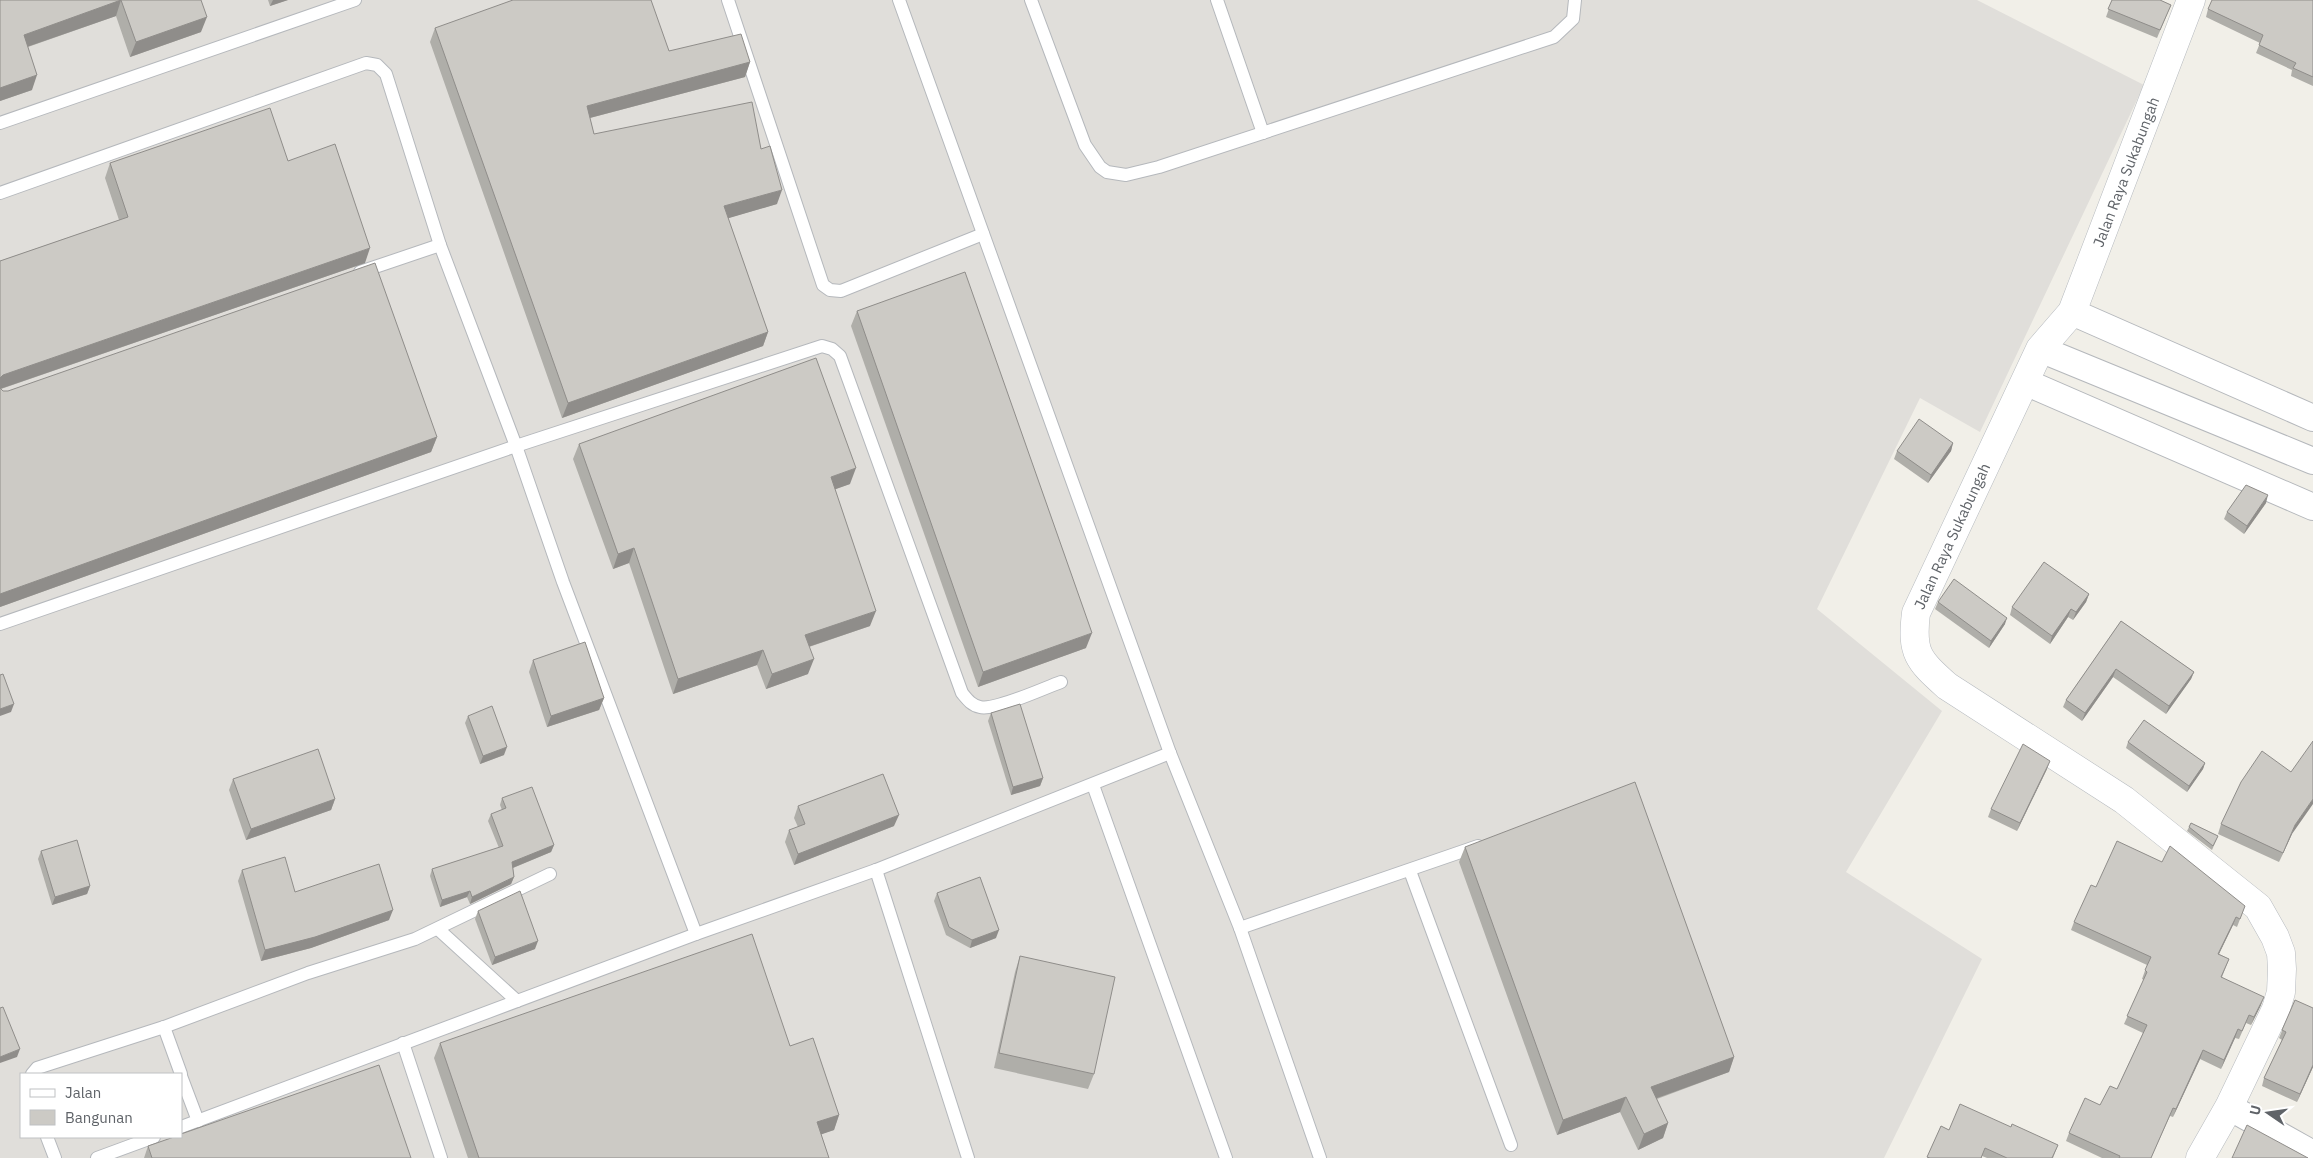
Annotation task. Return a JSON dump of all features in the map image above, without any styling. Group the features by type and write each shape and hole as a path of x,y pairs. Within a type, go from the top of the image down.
{"street":[{"name":"Jalan Raya Sukabungah","path":"2191,0 2072,312 2040,349 1916,613 1913,640 1924,665 1947,686 2124,800 2258,907 2275,937 2282,953 2281,992 2271,1021 2229,1107 2200,1158"},
{"path":"2072,312 2313,418"},
{"path":"2040,349 2313,461"},
{"path":"2025,382 2313,507"},
{"path":"2229,1107 2313,1154"}],"lane":[{"path":"0,123 355,0"},
{"path":"728,0 823,285 830,290 841,291 983,234"},
{"path":"899,0 1170,754 1240,928 1320,1158"},
{"path":"1031,0 1085,145 1100,167 1107,172 1126,175 1159,167 1554,38 1573,19 1575,0"},
{"path":"1217,0 1263,133"},
{"path":"0,193 366,63 377,66 386,74 440,244 516,446 563,582 696,934"},
{"path":"347,277 440,244"},
{"path":"0,624 516,446 818,346 832,349 840,356 962,693 970,703 980,707 993,707 1061,682"},
{"path":"182,1127 696,934 876,870 1170,754"},
{"path":"1093,785 1226,1158"},
{"path":"1240,928 1493,841"},
{"path":"876,870 968,1158"},
{"path":"1410,871 1511,1145"},
{"path":"33,1073 37,1068 164,1027 268,987 415,939 550,874"},
{"path":"438,929 517,1001"},
{"path":"164,1027 180,1073"},
{"path":"402,1043 441,1158"},
{"path":"182,1078 198,1121"},
{"path":"47,1138 55,1158"},
{"path":"97,1158 151,1138"}],"shaded area":[{"path":"0,0 1977,0 2144,85 1980,432 1920,398 1817,609 1942,711 1846,872 1982,959 1884,1158 0,1158"}],"building":[{"path":"0,0 121,0 24,35 37,75 0,88"},
{"path":"121,0 201,0 207,17 136,42"},
{"path":"513,0 651,0 669,51 741,34 750,62 587,106 594,134 752,102 761,149 770,146 782,190 724,206 768,332 568,403 435,28"},
{"path":"2112,0 2160,0 2171,5 2160,30 2108,9"},
{"path":"2212,0 2313,0 2313,77 2293,68 2296,63 2259,45 2263,35 2208,9"},
{"path":"270,108 288,161 335,144 370,248 3,375 0,378 0,261 128,217 110,163"},
{"path":"375,263 437,437 0,594 0,388 3,391 8,391"},
{"path":"965,272 1092,633 983,672 857,311"},
{"path":"816,358 856,468 831,477 876,611 805,635 814,659 772,674 763,650 678,679 634,548 618,554 579,444"},
{"path":"1919,419 1953,443 1931,475 1897,451"},
{"path":"2246,485 2268,495 2247,526 2227,512"},
{"path":"2044,562 2089,594 2076,612 2071,609 2052,636 2012,607"},
{"path":"1954,579 2007,618 1991,641 1938,602"},
{"path":"2121,621 2194,672 2169,706 2116,669 2085,713 2066,700"},
{"path":"585,642 604,698 551,716 533,660"},
{"path":"3,674 14,704 0,709 0,675"},
{"path":"1020,704 1043,778 1013,787 991,713"},
{"path":"492,706 507,747 483,756 468,716"},
{"path":"2144,720 2205,763 2189,786 2128,742"},
{"path":"2313,741 2313,799 2295,825 2283,853 2221,824 2241,782 2262,751 2291,772"},
{"path":"2023,744 2050,761 2020,823 1991,809"},
{"path":"318,749 335,799 251,829 233,779"},
{"path":"883,774 899,815 798,854 789,830 805,824 798,806"},
{"path":"1635,782 1734,1057 1651,1087 1668,1123 1644,1134 1626,1097 1563,1120 1465,847"},
{"path":"532,787 554,845 512,862 514,877 472,897 470,891 442,900 432,869 503,846 491,814 506,808 502,798"},
{"path":"2191,823 2218,836 2213,846 2189,827"},
{"path":"77,840 90,886 55,897 41,851"},
{"path":"2117,841 2162,862 2170,846 2245,906 2240,919 2236,917 2218,954 2229,959 2221,977 2264,997 2254,1017 2249,1015 2242,1031 2238,1029 2224,1060 2203,1050 2176,1109 2173,1108 2151,1158 2119,1158 2120,1156 2069,1133 2085,1098 2100,1105 2110,1086 2117,1089 2147,1025 2127,1016 2147,972 2145,970 2151,957 2074,922 2091,885 2096,887"},
{"path":"285,857 295,892 379,864 393,910 315,937 265,950 242,870"},
{"path":"980,877 999,930 972,940 949,927 937,893"},
{"path":"520,891 538,941 495,957 478,911"},
{"path":"752,934 790,1046 813,1038 839,1115 817,1122 829,1158 479,1158 440,1043"},
{"path":"1020,956 1115,977 1094,1074 999,1053"},
{"path":"2295,1000 2313,1008 2313,1065 2300,1094 2264,1078 2286,1032 2282,1030"},
{"path":"3,1007 20,1049 0,1057 0,1008"},
{"path":"379,1065 411,1158 152,1158 148,1146 171,1138 182,1138 182,1134"},
{"path":"1960,1104 2011,1127 2012,1124 2058,1145 2052,1158 2007,1158 1985,1148 1981,1158 1927,1157 1941,1126 1949,1130"},
{"path":"2247,1125 2308,1158 2232,1158"}]}
